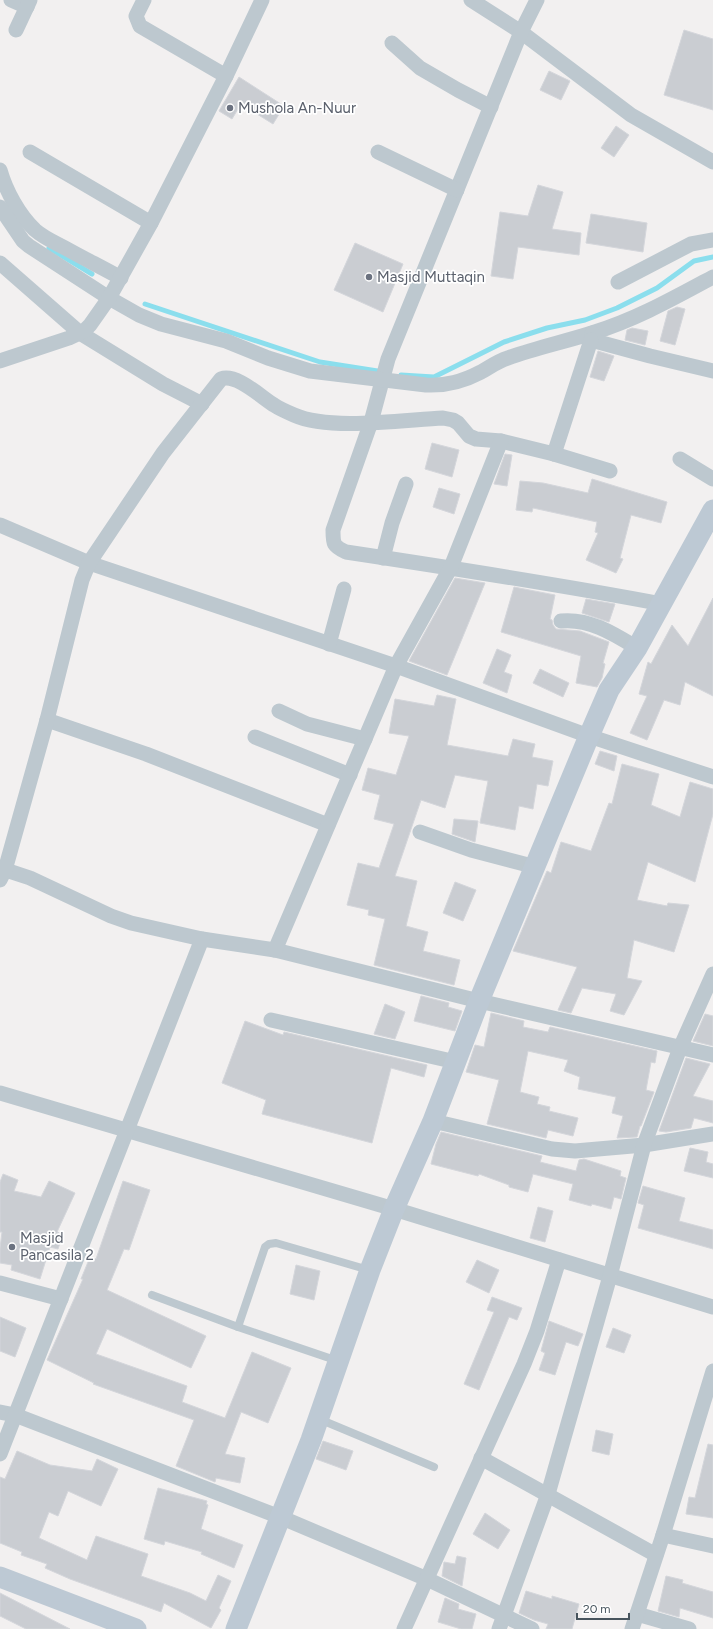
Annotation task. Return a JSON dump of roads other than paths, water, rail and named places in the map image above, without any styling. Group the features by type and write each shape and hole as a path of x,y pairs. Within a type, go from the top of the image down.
{"main road":[{"path":"236,1629 318,1419 370,1270 394,1209 433,1121 479,1002 589,736 609,690 637,648 713,510"},
{"path":"0,1577 136,1629"}],"street":[{"path":"11,0 29,3 16,30"},
{"path":"144,0 136,16 140,26 226,76"},
{"path":"0,361 80,333 90,325 121,278 151,222 226,76 262,0"},
{"path":"471,0 521,32 630,115 713,162"},
{"path":"537,0 521,32 385,370 371,422 333,530 333,540 337,548 346,552 451,567 601,592 662,604"},
{"path":"392,43 420,68 491,107"},
{"path":"30,152 151,222"},
{"path":"378,152 457,190"},
{"path":"0,170 4,183 15,202 26,220 35,230 57,244 121,278"},
{"path":"0,208 23,241 109,298 144,317 161,324 226,341 310,371 385,370 441,386 451,384 480,372 501,360 524,352 592,336 656,308 713,277"},
{"path":"618,282 687,246 712,237"},
{"path":"0,264 80,333 163,384 202,404"},
{"path":"592,336 650,356 713,371"},
{"path":"554,454 592,336"},
{"path":"610,471 554,454 501,442 476,439 469,436 458,423 453,420 443,418 338,423 318,421 295,416 275,406 238,381 224,378 218,382 163,452 89,563 82,580 47,720 2,873 30,878 111,916 162,931 202,939 275,950 479,1002 713,1055"},
{"path":"275,950 396,666 451,567 501,442"},
{"path":"680,458 713,479"},
{"path":"383,558 392,523 406,484"},
{"path":"0,525 89,563 396,666 589,736 713,777"},
{"path":"329,644 344,589"},
{"path":"561,621 578,622 601,628 637,648"},
{"path":"279,712 307,724 365,739"},
{"path":"47,720 146,754 328,825"},
{"path":"255,737 350,775"},
{"path":"420,832 471,850 536,867"},
{"path":"0,1454 202,939"},
{"path":"501,1622 548,1494 610,1276 644,1145 680,1048 713,974"},
{"path":"271,1020 456,1062"},
{"path":"0,1093 394,1209 713,1307"},
{"path":"433,1121 552,1149 575,1151 644,1145 713,1134"},
{"path":"404,1629 534,1338 559,1260"},
{"path":"0,1283 61,1299"},
{"path":"632,1629 663,1535 713,1371"},
{"path":"0,1412 15,1415 280,1517 427,1579 501,1622 532,1629"},
{"path":"481,1458 656,1555"},
{"path":"663,1535 713,1546"},
{"path":"637,1614 689,1629"}],"lane":[{"path":"238,1327 266,1247 270,1244 276,1243 370,1270"},
{"path":"152,1295 238,1327 339,1361"},
{"path":"318,1419 434,1467"}],"waterway":[{"path":"49,248 92,274"},
{"path":"401,375 434,377 504,342 547,328 585,320 617,308 657,288 694,261 713,257"},
{"path":"145,304 320,362 384,372"}],"place":[{"name":"Mushola An-Nuur","path":"230,108"},
{"name":"Masjid Muttaqin","path":"369,277"},
{"name":"Masjid Pancasila 2","path":"12,1247"}]}
